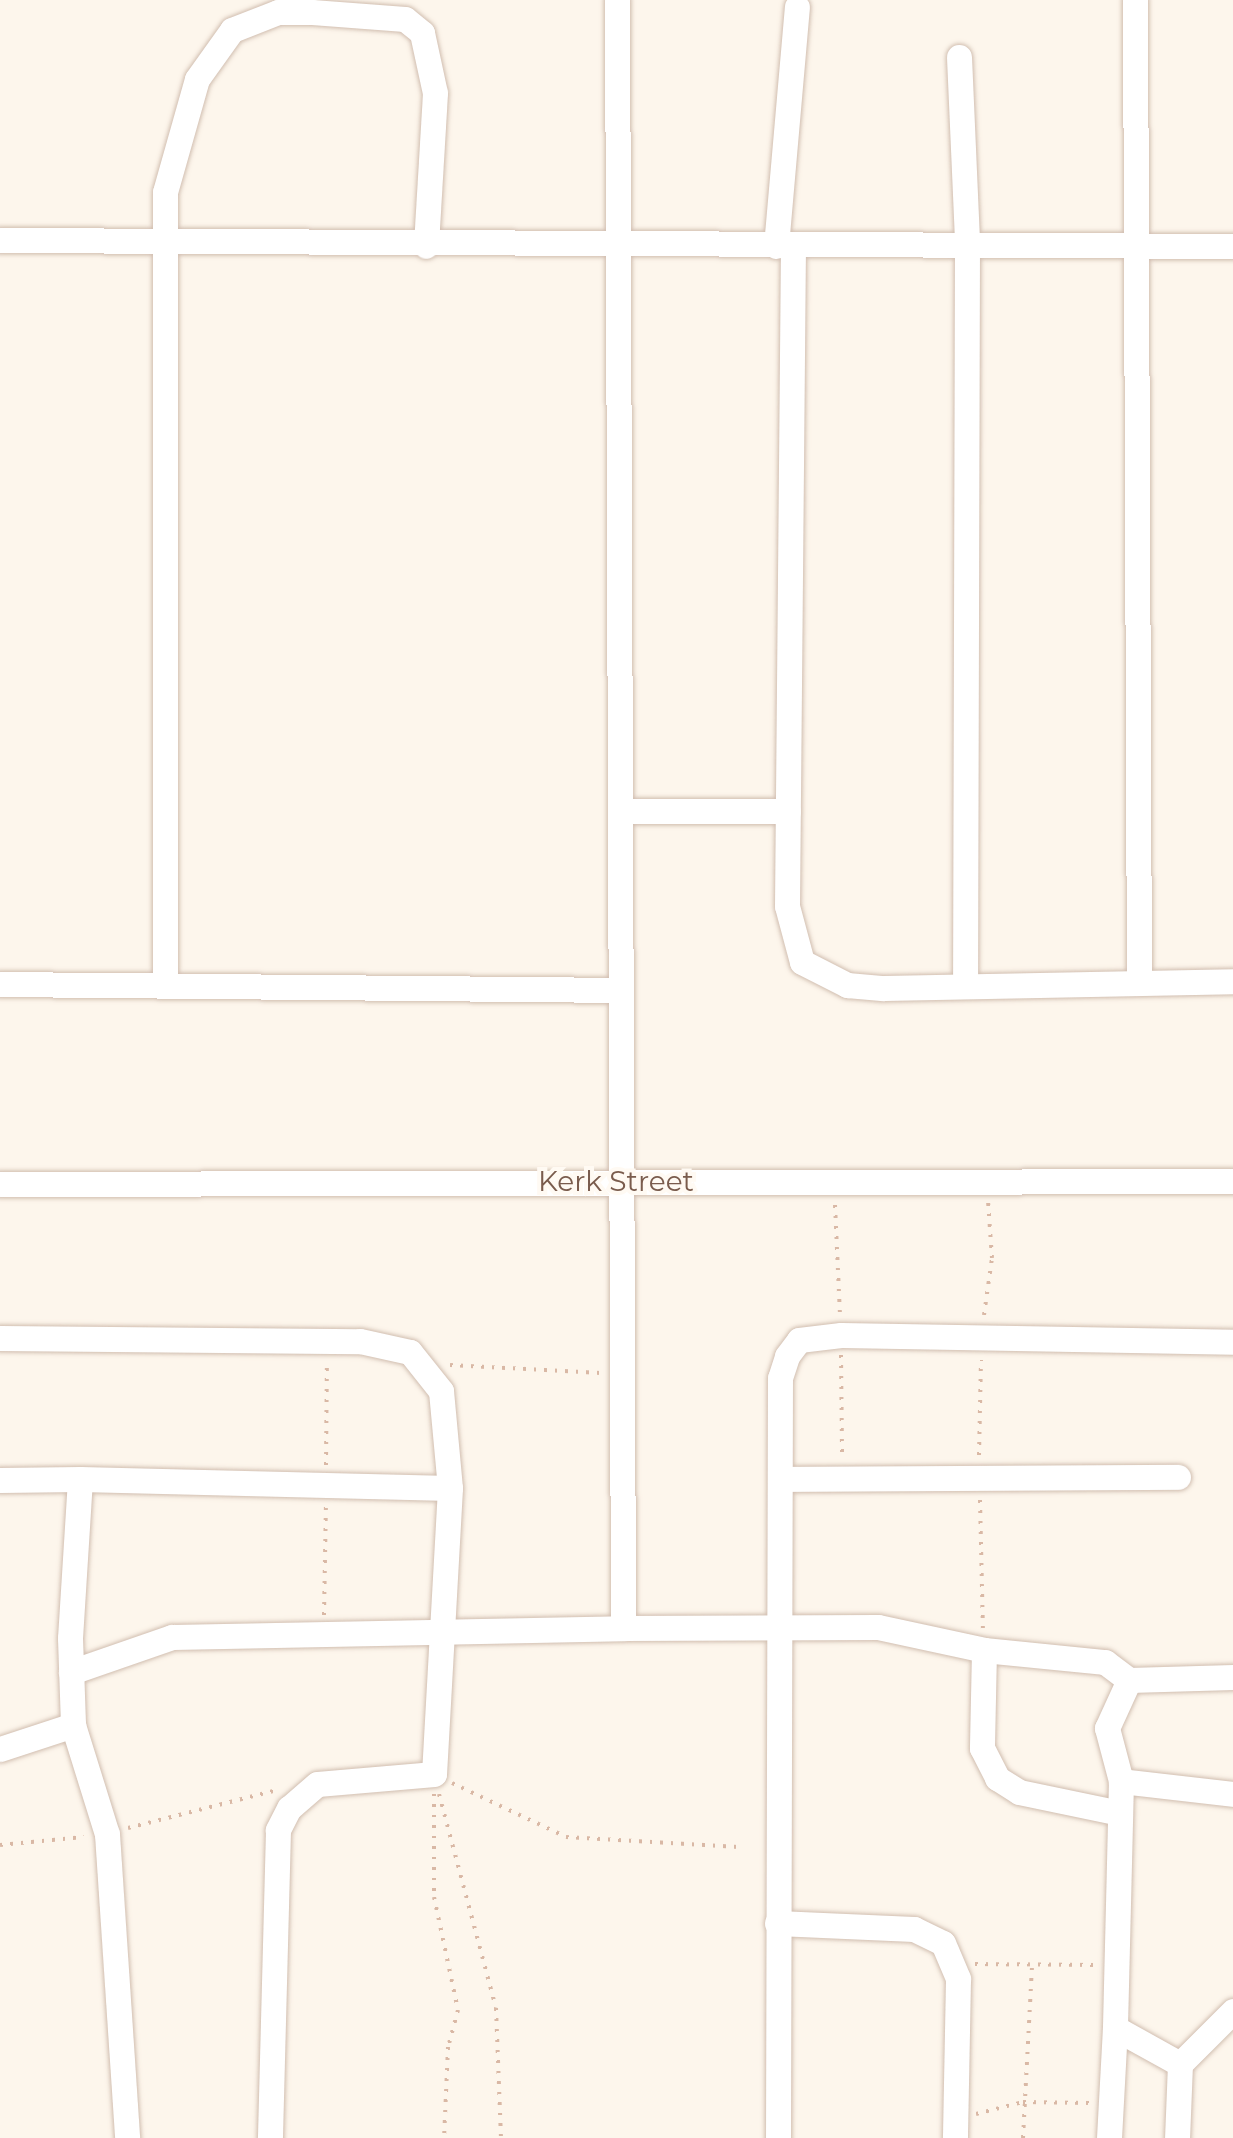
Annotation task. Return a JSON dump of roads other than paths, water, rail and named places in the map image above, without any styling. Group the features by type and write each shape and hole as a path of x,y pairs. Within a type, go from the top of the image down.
{"street":[{"path":"616,0 620,244 620,990 625,1180 624,1628"},
{"path":"1136,0 1139,980"},
{"path":"797,7 784,246 787,906 802,962 846,985 1233,982"},
{"path":"165,985 164,239 170,155 197,79 218,43 250,19 312,12 405,19 430,48 435,93 426,246"},
{"path":"960,57 966,243 964,983"},
{"path":"0,240 164,239 426,246 1233,246"},
{"path":"621,811 788,812"},
{"path":"0,984 620,990"},
{"name":"Kerk Street","path":"0,1184 625,1180 987,1185 1233,1181"},
{"path":"778,2138 780,1378 799,1340 841,1335 981,1342 1233,1342"},
{"path":"0,1338 360,1341 410,1352 426,1364 446,1410 450,1488 434,1774 318,1784 290,1808 278,1830 270,2138"},
{"path":"781,1479 979,1482 1178,1478"},
{"path":"80,1479 71,1672 73,1724 107,1834 127,2138"},
{"path":"0,1480 450,1488"},
{"path":"71,1672 172,1637 442,1635 624,1628 781,1632 878,1628 984,1650 1105,1662 1129,1680 1233,1677"},
{"path":"984,1650 982,1748 997,1778 1019,1792 1120,1813"},
{"path":"1109,2138 1121,1781 1107,1728 1129,1680"},
{"path":"0,1749 73,1724"},
{"path":"1121,1781 1233,1794"},
{"path":"777,1923 914,1929 944,1944 956,1964 956,2129"},
{"path":"1177,2138 1180,2064 1233,2011"},
{"path":"1115,2028 1180,2064"}]}
